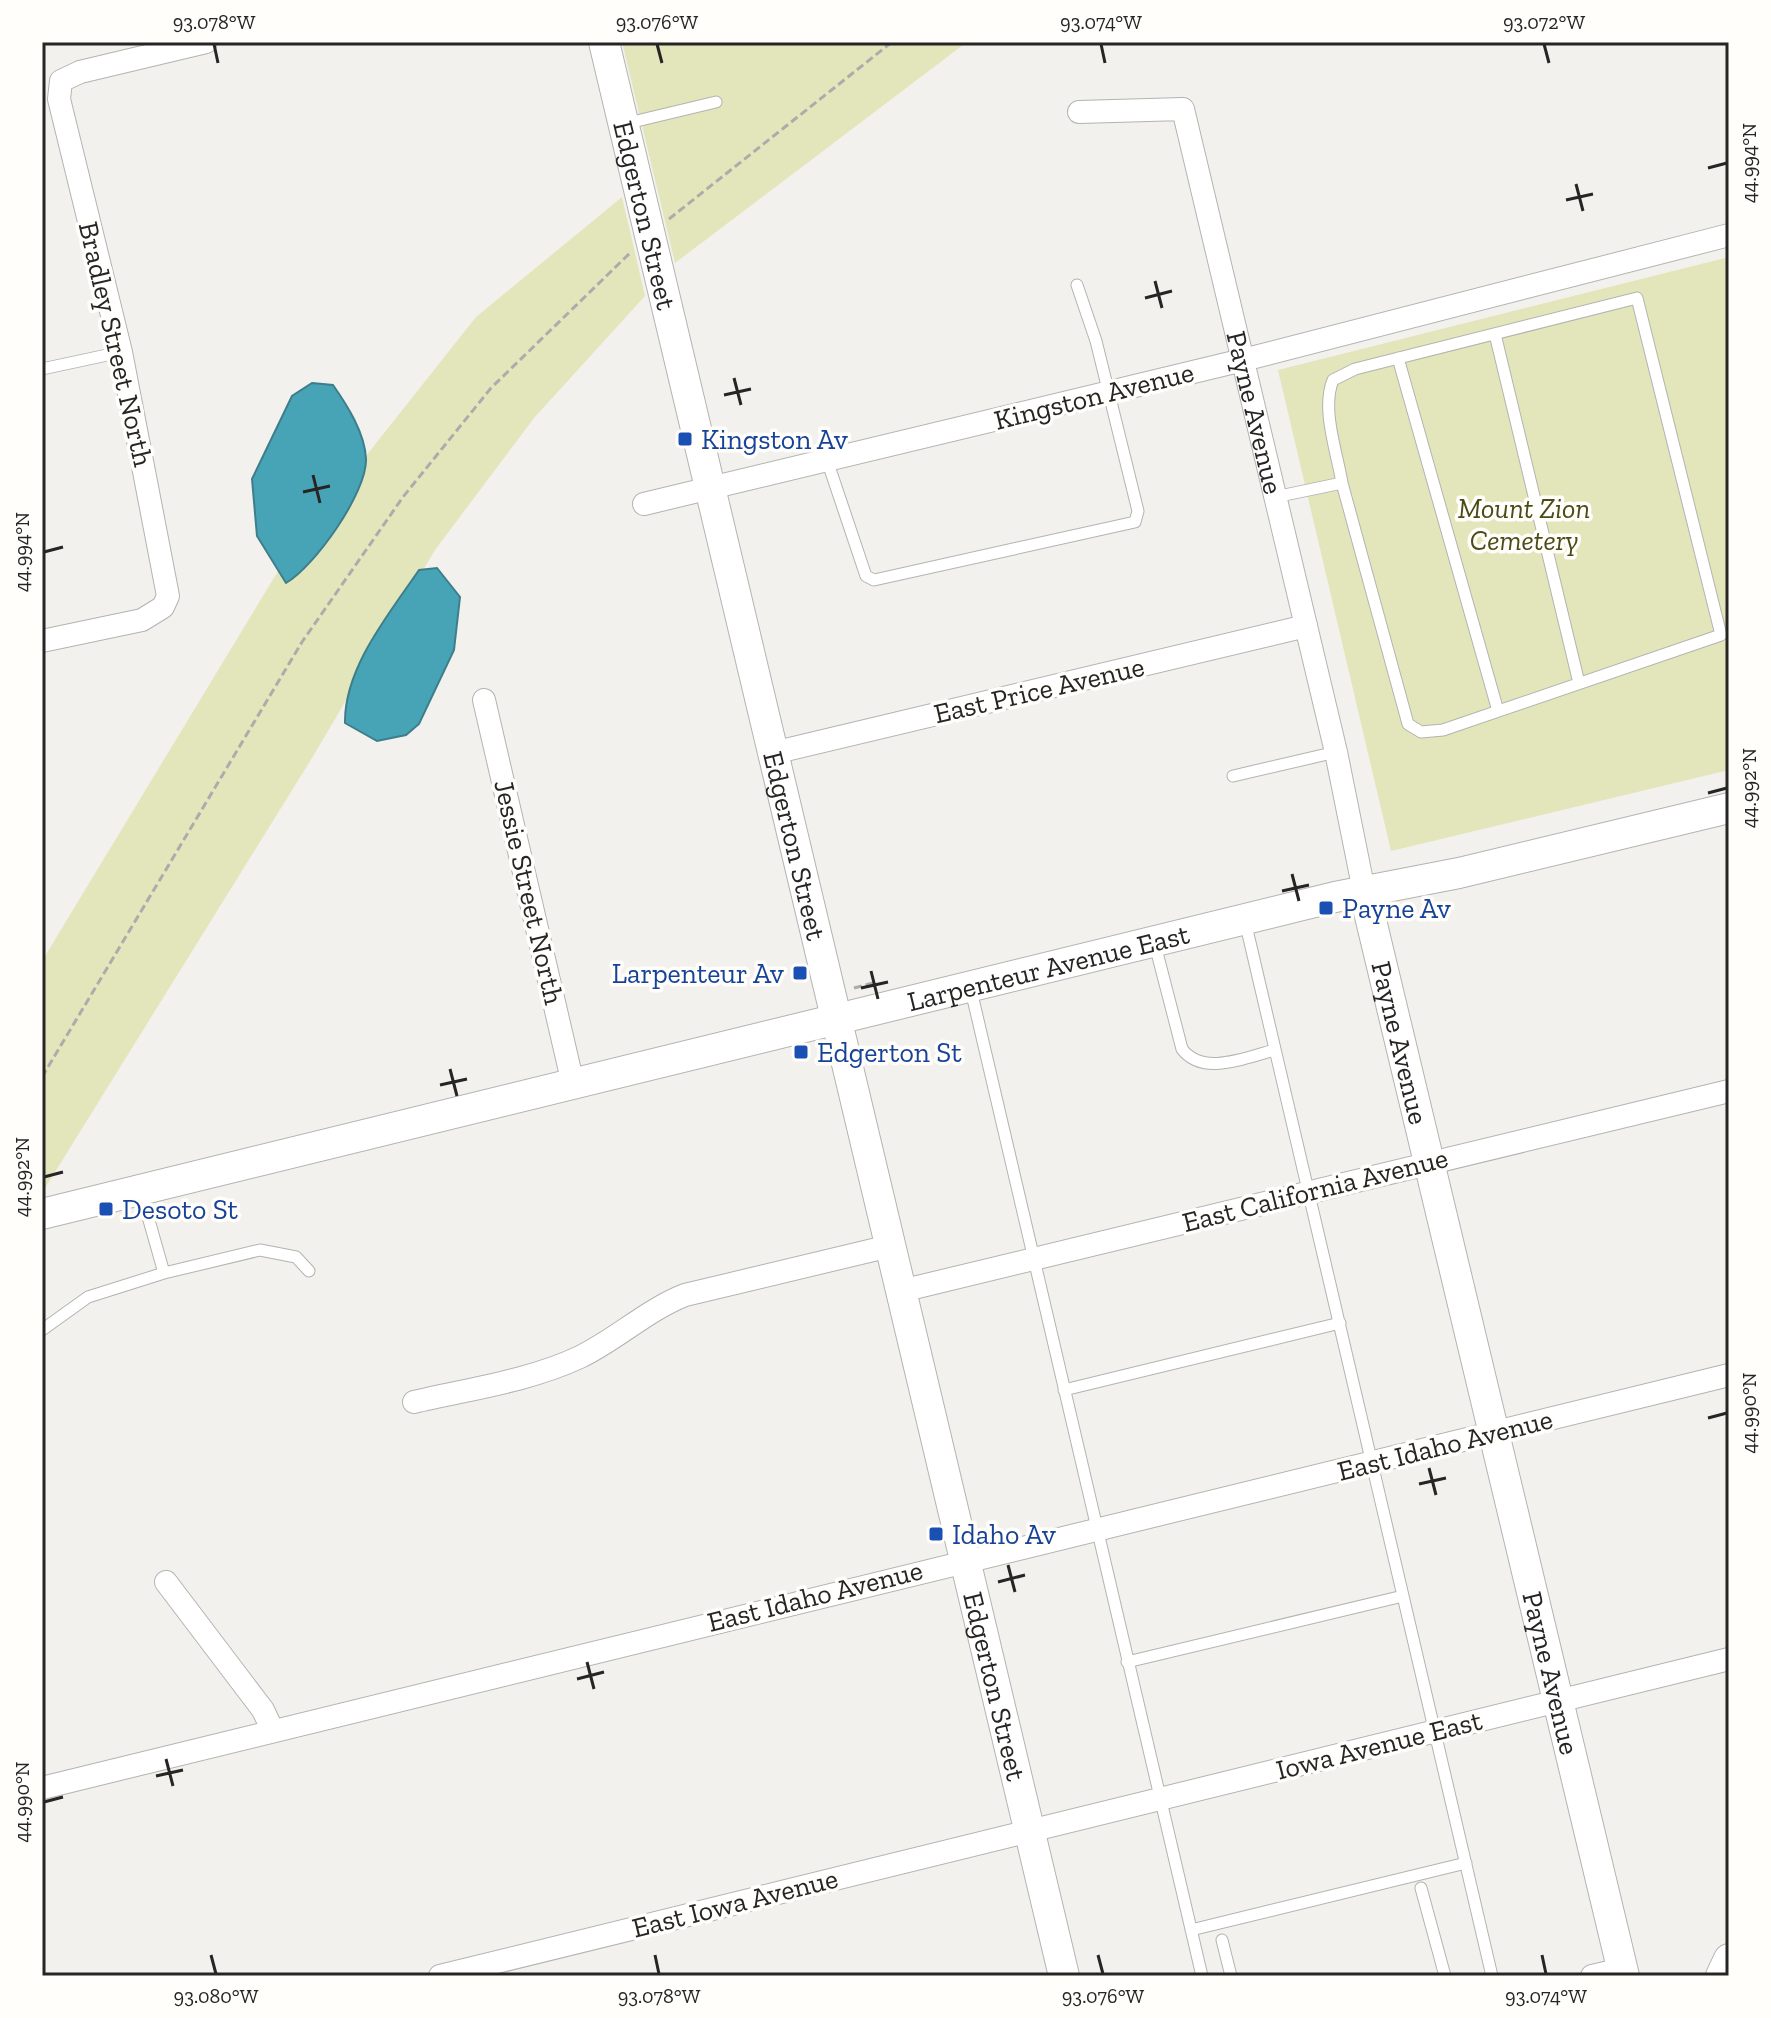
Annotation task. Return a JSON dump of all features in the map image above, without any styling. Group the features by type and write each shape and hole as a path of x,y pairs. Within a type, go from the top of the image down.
{"street":[{"path":"179,45 206,42"},
{"name":"Edgerton Street","path":"604,42 1064,1976"},
{"name":"Bradley Street North","path":"42,641 142,620 163,607 168,587 121,352 59,99 61,81 80,72 179,45"},
{"name":"Payne Avenue","path":"1079,112 1183,109 1336,752 1364,891 1432,1161 1623,1972"},
{"name":"Kingston Avenue","path":"644,504 1243,360 1729,235"},
{"name":"East Price Avenue","path":"773,753 1306,626"},
{"name":"Jessie Street North","path":"484,700 573,1084"},
{"name":"Larpenteur Avenue East","path":"42,1214 1244,919 1474,870 1729,808"},
{"name":"East California Avenue","path":"901,1291 1729,1091"},
{"path":"414,1402 537,1374 618,1337 667,1302 685,1295 890,1246"},
{"name":"East Idaho Avenue","path":"42,1788 272,1729 1729,1375"},
{"path":"166,1582 263,1710 272,1729"},
{"name":"Iowa Avenue East","path":"1029,1831 1729,1659"},
{"name":"East Iowa Avenue","path":"440,1976 1029,1831"},
{"path":"1721,1976 1729,1959"},
{"path":"1592,1976 1623,1972"}],"lane":[{"path":"623,124 716,102"},
{"path":"827,460 866,576 874,580 1135,522 1138,511 1077,285"},
{"path":"1637,298 1721,635 1443,730 1421,732 1408,724 1342,483 1328,391 1333,380 1355,369 1495,334 1637,298"},
{"path":"1495,334 1579,683"},
{"path":"42,369 121,352"},
{"path":"1398,358 1498,711"},
{"path":"1275,497 1342,483"},
{"path":"1233,776 1336,752"},
{"path":"1244,919 1492,1976"},
{"path":"1154,941 1182,1049 1189,1057 1204,1064 1219,1064 1275,1050"},
{"path":"970,986 1202,1976"},
{"path":"141,1191 164,1273"},
{"path":"42,1330 88,1297 164,1273 260,1250 296,1257 309,1271"},
{"path":"1064,1390 1340,1323"},
{"path":"1127,1662 1403,1596"},
{"path":"1191,1930 1466,1863"},
{"path":"1421,1888 1445,1976"},
{"path":"1222,1940 1231,1976"}],"path":[{"path":"660,226 892,42"},
{"path":"42,1077 302,642 403,497 491,388 633,250"}],"green space":[{"path":"622,42 967,42 675,263"},
{"path":"622,197 645,296 534,418 435,550 312,758 42,1193 42,961 289,553 476,317"},
{"name":"Mount Zion Cemetery","path":"1729,257 1729,770 1391,851 1278,370"}],"water":[{"path":"312,383 333,385 359,429 366,459 358,490 337,528 310,562 286,583 257,536 252,479 292,396"},
{"path":"437,568 460,597 454,650 419,724 406,735 377,741 345,723 352,682 370,642 419,570"}],"place":[{"name":"Kingston Av","path":"685,439"},
{"name":"Payne Av","path":"1326,908"},
{"name":"Larpenteur Av","path":"800,973"},
{"name":"Edgerton St","path":"801,1052"},
{"name":"Desoto St","path":"106,1209"},
{"name":"Idaho Av","path":"936,1534"}]}
